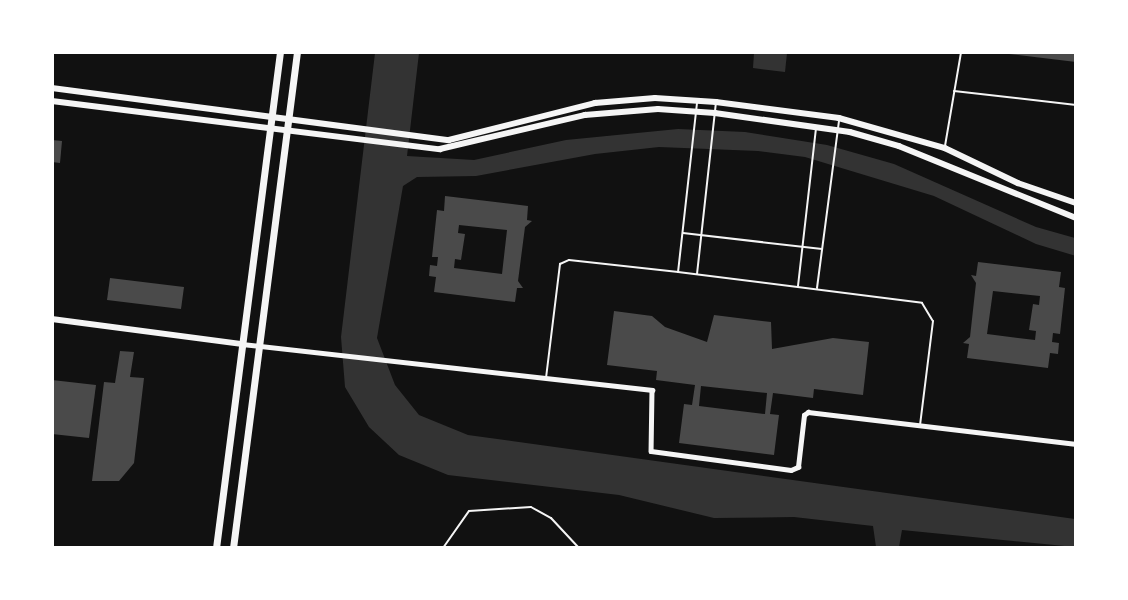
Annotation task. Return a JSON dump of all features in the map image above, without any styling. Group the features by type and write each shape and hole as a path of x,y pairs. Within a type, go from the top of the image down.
{"main road":[{"path":"216,548 280,52"},
{"path":"233,548 262,347 297,52"}],"street":[{"path":"52,88 289,118 415,138 449,140 595,103 655,98 716,102 840,118 945,148 1018,183 1076,203"},
{"path":"52,101 288,128 412,147 440,149 470,144 584,115 658,109 715,113 816,125 838,129 899,146 1076,218"},
{"path":"52,319 262,347 394,360 652,390 651,451 791,470 798,467 804,415 808,412 1076,444"}],"lane":[{"path":"945,148 961,52"},
{"path":"954,91 1076,105"},
{"path":"678,272 697,100"},
{"path":"696,274 716,102"},
{"path":"798,286 817,115"},
{"path":"817,288 840,118"},
{"path":"683,233 822,249"},
{"path":"546,378 560,264 569,260 817,288 922,303 930,311 933,321 920,425"}],"path":[{"path":"442,548 469,511 531,507 552,518 579,548"}],"shaded area":[{"path":"375,53 419,53 407,156 474,160 566,140 678,129 745,132 827,145 894,164 1036,227 1075,238 1076,256 1036,244 934,196 805,157 758,151 659,147 595,154 476,176 417,177 403,186 377,338 395,385 419,415 468,435 1075,519 1075,547 902,530 899,547 876,547 873,526 794,517 714,518 619,495 448,475 399,455 369,427 345,387 341,337"},
{"path":"754,53 787,53 785,72 753,68"}],"building":[{"path":"1009,52 1076,52 1076,62 1009,54"},
{"path":"52,140 62,141 60,163 52,162"},
{"path":"445,196 528,206 527,220 532,221 525,227 518,281 523,288 517,288 515,302 434,292 436,277 429,276 430,265 437,266 438,257 432,257 437,210 444,211","holes":["459,225 507,230 502,274 454,268 455,259 461,260 465,234 458,233"]},
{"path":"978,262 1061,272 1059,287 1065,288 1060,334 1053,333 1052,342 1059,343 1058,354 1050,353 1048,368 967,358 969,344 963,343 970,337 976,283 971,275 976,276","holes":["993,291 1040,296 1039,305 1033,304 1029,330 1036,331 1035,340 987,334"]},
{"path":"110,278 184,287 181,309 107,300"},
{"path":"614,311 652,316 665,327 707,342 714,315 771,322 772,349 833,338 869,342 863,395 814,389 813,398 773,393 770,414 779,415 774,455 679,443 684,404 692,405 695,385 656,380 657,371 607,365","holes":["701,386 767,393 765,414 699,406"]},
{"path":"120,351 134,352 130,377 144,378 134,463 119,481 92,481 104,382 115,383"},
{"path":"52,380 96,385 89,438 52,434"}]}
